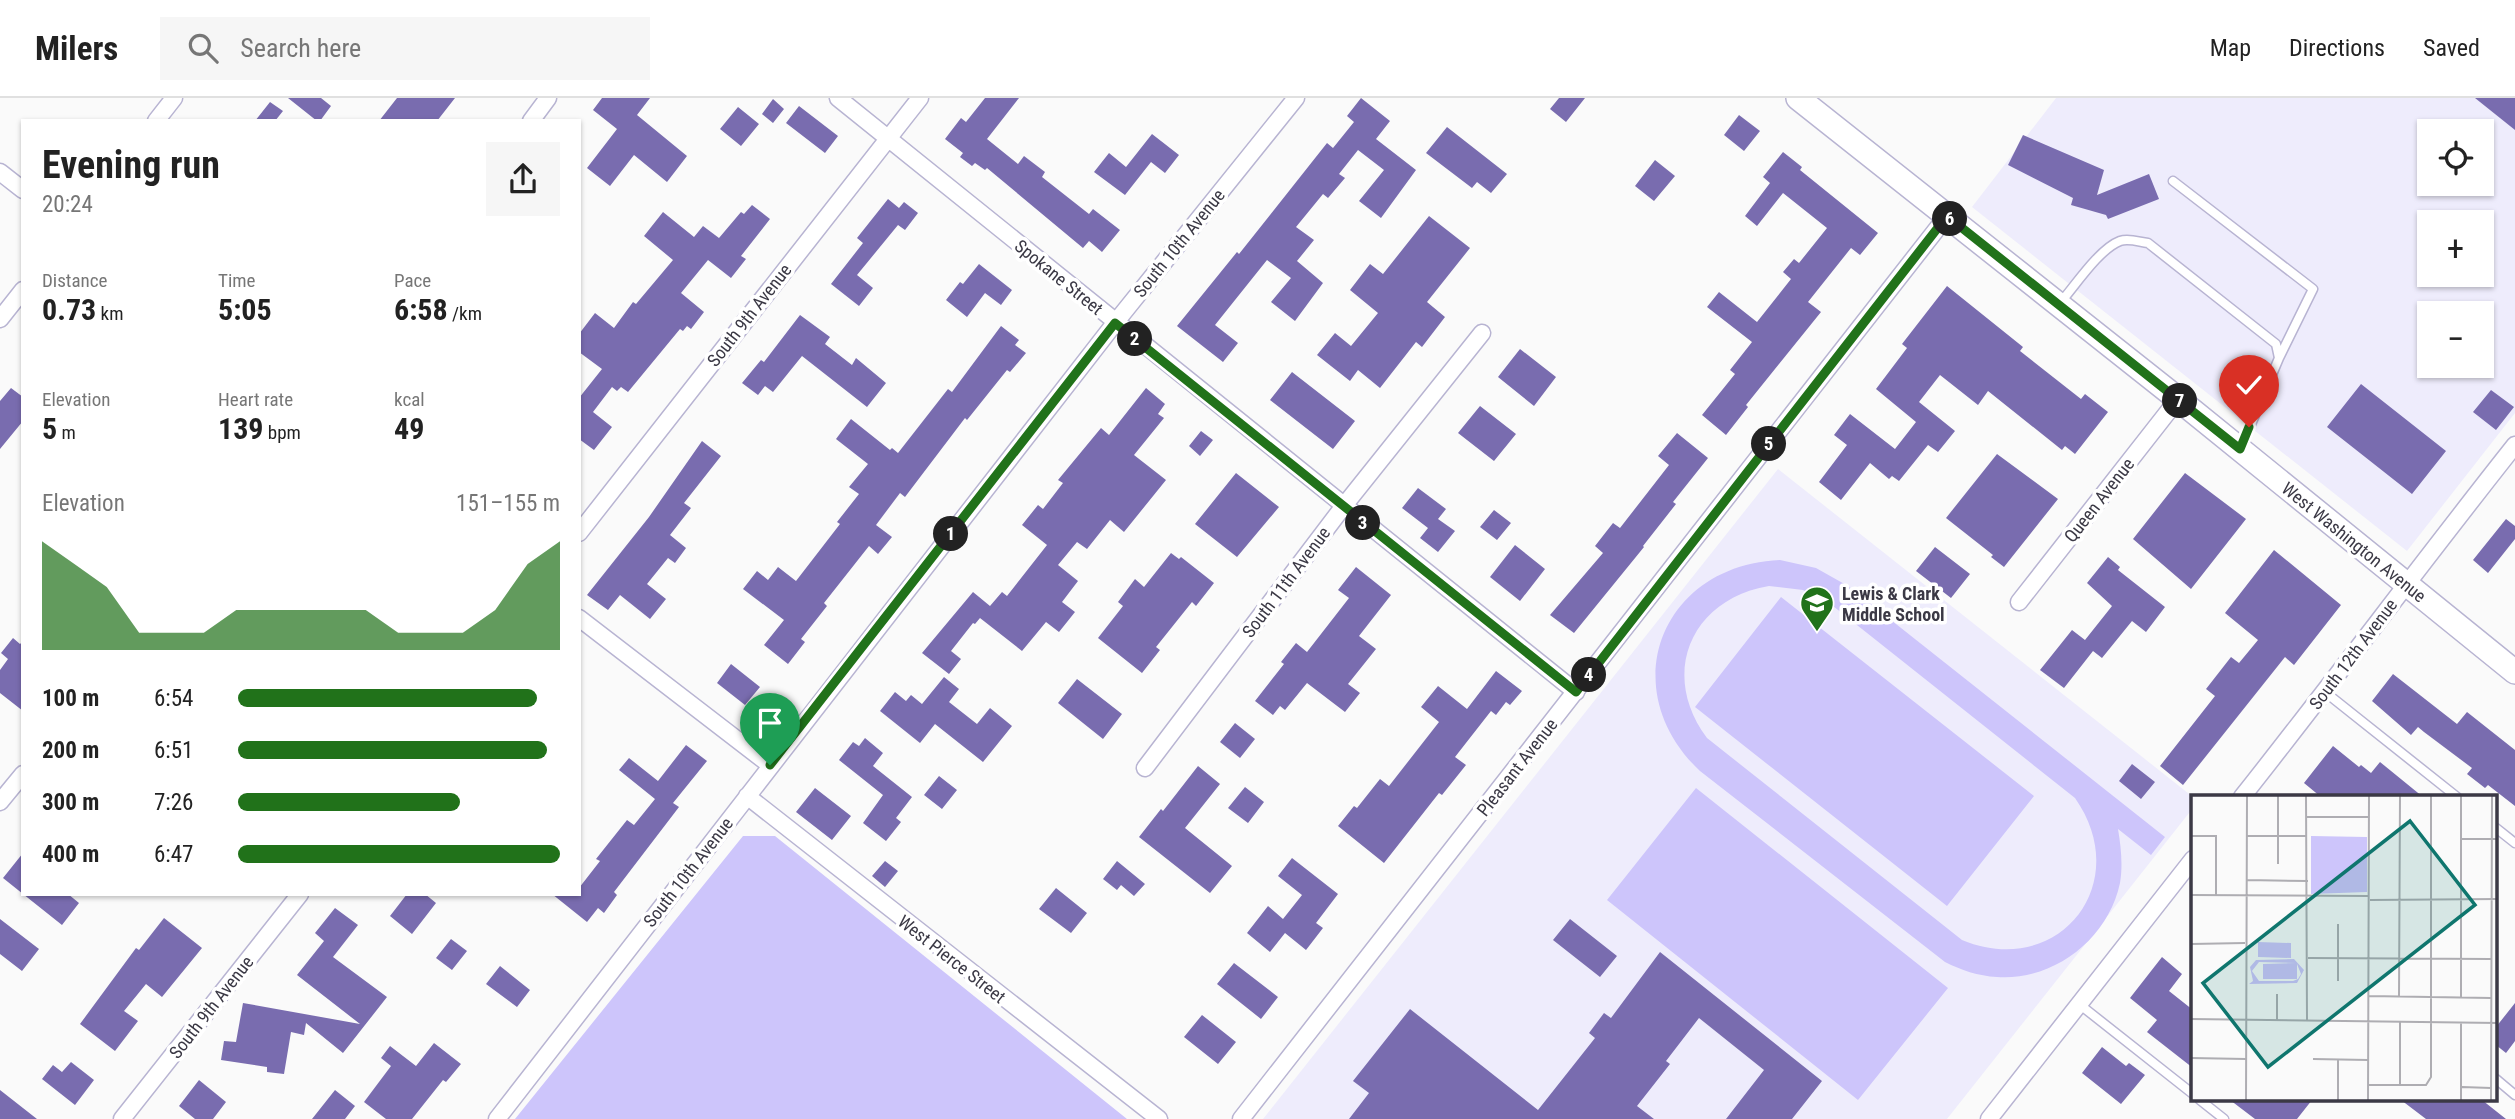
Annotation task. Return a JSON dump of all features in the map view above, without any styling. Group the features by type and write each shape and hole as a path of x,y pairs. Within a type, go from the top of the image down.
{"main road":[{"name":"West Washington Avenue","path":"1798,98 2178,399 2515,672"}],"street":[{"path":"158,119 174,98"},
{"path":"532,119 548,98"},
{"name":"Spokane Street","path":"838,98 1576,692"},
{"name":"South 9th Avenue","path":"581,530 920,98"},
{"name":"South 10th Avenue","path":"497,1119 1115,323 1296,98"},
{"path":"0,172 21,188"},
{"name":"Pleasant Avenue","path":"1241,1119 1947,216"},
{"path":"0,319 21,293"},
{"name":"South 11th Avenue","path":"1145,768 1343,507 1482,333"},
{"name":"Queen Avenue","path":"2019,602 2178,399"},
{"name":"South 12th Avenue","path":"2244,795 2515,445"},
{"path":"581,620 770,765"},
{"path":"0,802 21,776"},
{"name":"West Pierce Street","path":"747,796 1159,1119"},
{"path":"1989,1119 2191,862"},
{"name":"South 9th Avenue","path":"122,1119 297,896"}],"lane":[{"path":"2173,181 2313,289 2279,358 2240,449"},
{"path":"2059,305 2100,256 2118,242 2129,240 2148,243 2276,344 2279,358"},
{"path":"2325,692 2454,795"},
{"path":"2498,830 2515,843"},
{"path":"2079,1003 2191,1092"},
{"path":"2498,1081 2515,1094"},
{"path":"2203,1102 2224,1119"}],"shaded area":[{"path":"2056,98 2515,98 2515,413 2407,551 1972,207"},
{"name":"Lewis & Clark Middle School","path":"1778,469 2191,795 2191,811 1947,1119 1263,1119"},
{"path":"1780,560 1816,568 1848,586 2165,837 2151,855 2118,829 2121,849 2120,883 2104,922 2091,938 2058,964 2039,972 1997,977 1963,970 1945,962 1700,771 1674,739 1659,704 1656,670 1663,637 1679,607 1705,584 1739,567","holes":["1769,586 1803,590 1833,606 2075,798 2091,830 2096,862 2091,891 2077,916 2056,935 2029,947 1997,949 1962,940 1707,738 1693,714 1685,689 1685,665 1691,643 1702,623 1720,606 1742,594"]},
{"path":"1781,597 2034,796 1947,906 1695,707"},
{"path":"1696,788 1948,988 1858,1100 1607,900"},
{"path":"743,836 775,836 1127,1119 515,1119"}],"building":[{"path":"288,98 321,98 331,106 321,119 314,119"},
{"path":"397,98 455,98 439,119 381,119"},
{"path":"602,98 650,98 637,115 687,156 667,182 634,155 610,186 587,168 617,129 593,110"},
{"path":"985,98 1019,98 987,139 1018,164 1024,156 1045,172 1042,177 1089,214 1093,209 1120,230 1102,252 1089,241 1083,248 987,168 985,170 975,163 972,166 960,157 963,153 945,139 961,118 966,122"},
{"path":"1361,98 1390,121 1376,139 1416,170 1381,218 1359,201 1384,170 1358,150 1339,174 1345,178 1328,198 1323,194 1296,227 1314,240 1297,261 1323,283 1295,321 1271,302 1291,278 1267,260 1215,325 1238,343 1223,362 1177,326 1237,252 1239,254 1327,143 1333,148 1354,122 1347,116"},
{"path":"1559,98 1585,98 1566,122 1550,109"},
{"path":"2475,98 2515,98 2515,130"},
{"path":"773,99 784,109 773,123 762,114"},
{"path":"270,102 283,111 277,119 257,119"},
{"path":"799,106 838,136 825,153 786,123"},
{"path":"738,107 759,124 741,146 720,129"},
{"path":"1739,115 1760,131 1744,151 1724,135"},
{"path":"1447,127 1507,174 1491,193 1477,182 1472,188 1426,153"},
{"path":"1152,134 1179,155 1165,173 1151,162 1125,195 1094,172 1109,153 1126,167"},
{"path":"2023,135 2104,170 2097,195 2149,174 2159,199 2108,219 2106,215 2071,205 2073,198 2008,165"},
{"path":"1783,152 1802,167 1800,170 1878,233 1860,255 1851,248 1808,302 1821,312 1746,405 1748,407 1726,435 1702,415 1735,374 1730,370 1752,342 1707,307 1719,292 1757,322 1791,279 1783,272 1794,259 1799,263 1827,228 1783,193 1757,226 1745,216 1770,183 1763,177"},
{"path":"1655,160 1675,176 1654,201 1635,186"},
{"path":"888,199 899,208 904,202 918,213 905,230 898,225 857,275 873,288 859,306 831,284 863,243 857,238"},
{"path":"752,205 770,219 741,256 746,259 731,278 708,260 681,293 704,312 691,329 687,326 683,331 680,329 628,392 621,387 617,391 612,387 593,412 612,427 594,450 581,440 581,395 602,369 581,353 581,331 595,313 614,328 633,302 636,304 673,260 644,236 663,212 694,237 703,226 719,238 741,212 744,214"},
{"path":"1429,216 1470,248 1427,302 1445,317 1422,347 1416,342 1380,388 1358,370 1350,381 1317,355 1335,333 1351,346 1378,313 1350,290 1370,264 1383,274"},
{"path":"979,264 1012,290 1001,305 985,293 967,317 946,300"},
{"path":"1947,286 2023,347 2020,351 2081,399 2085,394 2108,412 2075,454 2065,446 2062,450 1988,391 1978,405 1940,375 1919,402 1955,431 1938,452 1928,445 1899,481 1892,476 1889,479 1870,463 1841,500 1819,482 1847,445 1834,435 1850,414 1895,449 1916,422 1876,389 1907,348 1902,344"},
{"path":"800,315 830,337 825,344 852,365 856,358 886,383 867,407 802,356 773,392 765,386 758,395 742,383 761,360 764,362"},
{"path":"1001,326 1019,340 1015,345 1026,353 1010,372 1007,370 967,420 965,418 905,497 900,493 876,525 892,537 878,554 869,546 824,603 827,606 801,639 805,642 788,664 764,645 784,620 743,589 757,571 768,580 778,567 796,581 840,524 837,522 859,494 849,487 868,464 836,439 851,419 890,450 892,448 898,453 948,389 952,392"},
{"path":"1520,349 1556,377 1534,406 1498,377"},
{"path":"1292,372 1355,421 1333,449 1270,400"},
{"path":"2361,384 2446,451 2412,494 2327,427"},
{"path":"11,388 21,396 21,423 0,449 0,401"},
{"path":"1146,388 1165,404 1158,414 1164,418 1134,455 1166,480 1124,532 1110,520 1087,549 1077,542 1058,565 1078,581 1062,602 1075,612 1059,632 1046,622 1022,651 980,618 951,651 961,659 949,674 922,653 973,592 990,606 1002,592 1007,596 1047,545 1022,525 1038,505 1043,509 1063,483 1058,480 1101,428 1109,435"},
{"path":"2491,390 2514,407 2496,430 2473,412"},
{"path":"1480,406 1516,434 1494,461 1458,433"},
{"path":"1201,431 1213,440 1200,456 1189,446"},
{"path":"1677,433 1708,458 1673,502 1676,504 1644,547 1574,633 1550,615 1603,553 1595,546 1613,523 1620,528 1669,465 1658,456"},
{"path":"702,441 721,456 684,503 691,508 670,535 686,548 675,563 668,558 647,584 666,599 650,619 620,595 608,610 587,595 649,517"},
{"path":"1997,454 2058,499 2004,567 1946,518"},
{"path":"1236,473 1279,507 1237,557 1195,524"},
{"path":"2185,473 2246,519 2191,589 2133,539"},
{"path":"1418,488 1446,509 1438,519 1455,531 1438,552 1420,538 1428,528 1402,508"},
{"path":"1494,510 1511,523 1497,540 1480,527"},
{"path":"2506,519 2515,526 2515,539 2488,573 2473,560"},
{"path":"1515,545 1545,569 1520,601 1490,577"},
{"path":"1935,547 1970,574 1951,598 1916,571"},
{"path":"2274,550 2341,605 2294,665 2285,657 2183,785 2160,766 2215,696 2206,689 2231,657 2239,663 2258,640 2225,613"},
{"path":"1171,553 1179,559 1181,557 1214,583 1196,606 1192,602 1156,647 1160,650 1142,673 1098,638 1123,606 1118,602 1135,579 1144,587"},
{"path":"2108,557 2120,567 2118,570 2165,607 2146,632 2132,621 2102,658 2093,651 2064,688 2040,670 2072,630 2085,640 2112,606 2087,583"},
{"path":"1356,567 1391,595 1359,636 1376,649 1348,684 1360,693 1345,712 1307,683 1285,710 1280,706 1273,715 1255,701 1284,664 1281,662 1296,643 1307,652 1349,598 1338,590"},
{"path":"13,638 21,643 21,709 0,693 0,670 8,659 1,653"},
{"path":"731,664 760,687 745,705 717,683"},
{"path":"1496,671 1522,691 1510,705 1506,702 1496,715 1491,711 1455,757 1466,765 1442,795 1439,793 1384,863 1338,826 1354,806 1357,808 1380,779 1389,786 1439,722 1421,707 1438,686 1467,709"},
{"path":"2393,674 2457,724 2467,712 2515,750 2515,806 2488,785 2485,788 2467,774 2472,768 2418,727 2411,735 2372,701"},
{"path":"944,677 959,689 949,702 977,724 990,708 1012,726 983,762 935,724 920,743 880,711 895,692 906,701 911,695 922,704"},
{"path":"1077,679 1122,714 1103,739 1058,703"},
{"path":"1235,723 1255,739 1240,758 1220,742"},
{"path":"865,738 883,753 873,766 912,797 896,818 901,822 886,841 863,823 883,795 839,760 853,742 859,746"},
{"path":"686,745 707,761 673,803 679,807 614,892 617,895 604,913 598,908 587,922 554,896 581,896 581,885 600,861 596,859 627,820 634,825 655,799 619,770 629,758 658,781"},
{"path":"2333,746 2371,773 2380,762 2421,795 2319,795 2304,783"},
{"path":"2132,764 2155,782 2141,799 2119,781"},
{"path":"1198,766 1220,784 1185,828 1232,866 1210,893 1139,837"},
{"path":"939,776 957,790 942,809 924,795"},
{"path":"1245,787 1264,802 1248,823 1228,808"},
{"path":"815,788 851,816 832,840 796,812"},
{"path":"21,856 21,892 3,878"},
{"path":"1292,858 1338,894 1316,923 1323,928 1306,950 1285,933 1270,952 1247,933 1268,906 1283,919 1302,895 1278,876"},
{"path":"885,861 898,871 885,887 872,876"},
{"path":"1117,861 1145,884 1134,896 1121,885 1117,890 1103,879"},
{"path":"1056,888 1087,913 1071,933 1039,909"},
{"path":"26,896 70,896 79,903 62,925"},
{"path":"405,896 427,896 436,903 412,934 390,916"},
{"path":"335,908 358,925 333,957 387,997 343,1053 306,1023 304,1035 291,1032 284,1074 267,1072 267,1067 221,1060 224,1041 236,1042 243,1003 360,1024 297,975 324,941 315,933"},
{"path":"164,918 202,948 162,997 146,984 124,1011 138,1021 115,1051 80,1024 136,948 139,950"},
{"path":"0,919 39,949 22,971 0,954"},
{"path":"1570,919 1617,956 1600,977 1553,940"},
{"path":"451,939 467,951 452,970 436,958"},
{"path":"1660,952 1822,1081 1792,1119 1726,1119 1764,1070 1699,1018 1666,1061 1670,1064 1637,1106 1654,1119 1349,1119 1369,1093 1353,1081 1410,1009 1538,1110 1595,1038 1589,1033 1604,1013 1611,1018"},
{"path":"2162,957 2182,974 2169,991 2191,1008 2191,1066 2147,1032 2157,1020 2130,998"},
{"path":"1234,963 1278,997 1261,1019 1217,984"},
{"path":"500,966 530,990 517,1007 486,984"},
{"path":"2515,1003 2515,1041 2506,1053 2498,1047 2498,1024"},
{"path":"1202,1015 1236,1042 1218,1064 1184,1037"},
{"path":"434,1043 461,1064 446,1082 443,1080 412,1119 386,1119 364,1102 391,1066 381,1058 390,1046 416,1066"},
{"path":"2102,1047 2126,1066 2129,1063 2145,1075 2121,1104 2082,1073"},
{"path":"71,1062 94,1080 75,1105 42,1079 53,1065 62,1072"},
{"path":"199,1080 226,1102 213,1119 195,1119 179,1106"},
{"path":"0,1090 37,1119 0,1119"},
{"path":"335,1090 355,1106 345,1119 312,1119"},
{"path":"2233,1102 2310,1102 2297,1119 2255,1119"},
{"path":"2404,1102 2485,1102 2506,1119 2426,1119"}],"place":[{"name":"Lewis & Clark Middle School","path":"1817,633"}],"route":[{"path":"770,765 1115,323 1576,692 1947,216 2240,449 2249,427"}]}
